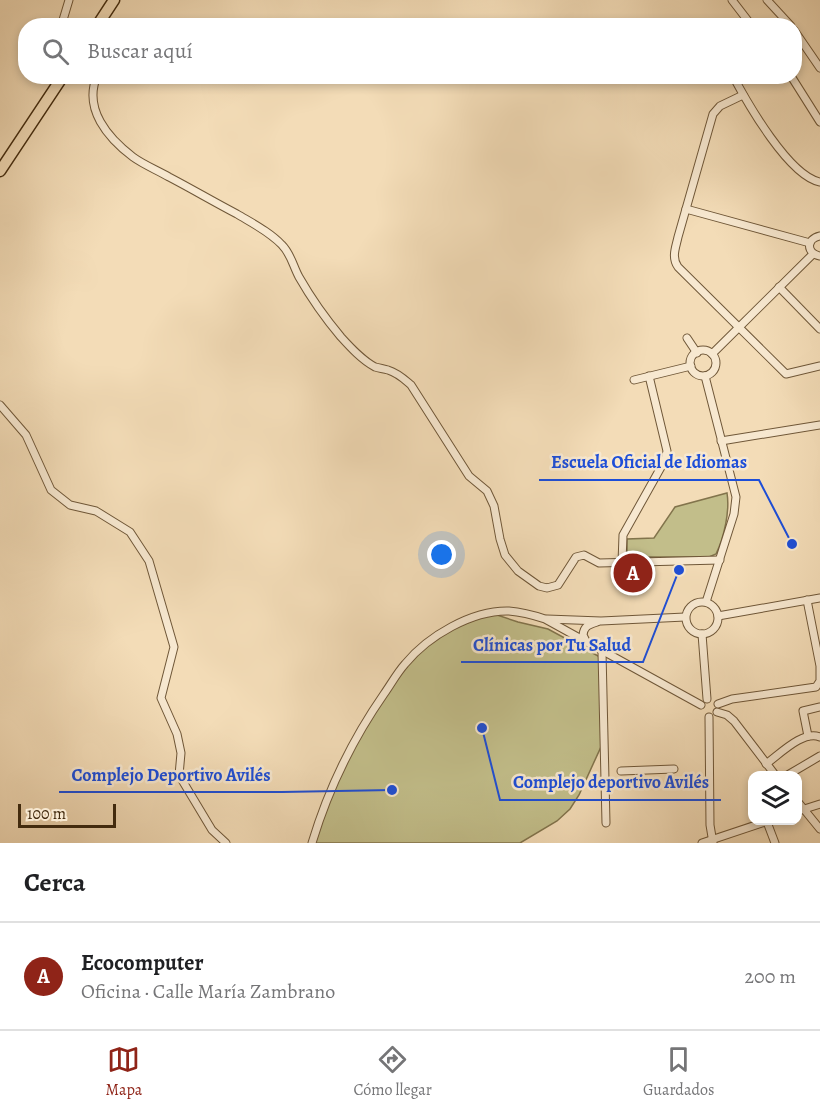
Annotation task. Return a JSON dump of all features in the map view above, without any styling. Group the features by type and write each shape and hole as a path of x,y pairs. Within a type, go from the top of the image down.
{"highway":[{"path":"102,18 114,0"},
{"path":"0,171 58,84"}],"street":[{"path":"64,18 69,0"},
{"path":"732,0 746,18"},
{"path":"767,0 783,18"},
{"path":"802,41 820,68"},
{"path":"94,84 92,90 93,106 101,123 112,138 135,158 269,234 291,256 308,292 343,339 359,356 375,367 392,371 411,385 470,476 487,491 494,506 505,555 518,571 538,586 547,588 558,585 576,557 584,555 599,563 720,560"},
{"path":"738,84 764,127 786,156 800,171 814,181 820,182"},
{"path":"796,84 820,122"},
{"path":"743,95 720,106 713,114 674,256 675,263 786,374 820,366"},
{"path":"686,209 810,243"},
{"path":"712,354 779,287 817,255 810,248 810,243 815,237 820,236"},
{"path":"779,287 820,329"},
{"path":"687,338 697,353"},
{"path":"706,351 712,354 716,362 715,368 709,375 696,374 691,366 692,357 706,351"},
{"path":"634,380 691,366"},
{"path":"621,563 623,535 665,460 667,451 649,376"},
{"path":"705,376 736,497 734,514 706,602"},
{"path":"0,405 26,435 51,490 70,505 96,511 130,532 149,561 174,647 161,699 177,734 181,753 179,775 212,830 226,843"},
{"path":"721,441 820,425"},
{"path":"718,616 820,598"},
{"path":"702,634 704,702 702,712 705,716 715,715 718,708 732,699 816,687 820,681 820,666 807,600"},
{"path":"706,602 714,606 718,616 714,629 702,634 697,634 687,626 685,617 689,607 694,603 706,602"},
{"path":"312,843 337,775 355,739 405,664 418,650 454,625 483,615 506,611 526,613 545,619 602,652 704,702 713,700 718,708 734,721 772,771"},
{"path":"545,619 601,621 685,617"},
{"path":"587,643 583,635 584,629 588,625 601,621"},
{"path":"602,652 606,823"},
{"path":"808,736 803,711 820,707"},
{"path":"709,717 712,842"},
{"path":"766,764 799,739 815,735 820,737"},
{"path":"794,771 820,756"},
{"path":"621,771 674,769"},
{"path":"802,810 820,804"},
{"path":"802,811 820,829"},
{"path":"702,843 712,842 758,825"},
{"path":"770,825 775,843"}],"shaded area":[{"path":"727,493 726,524 716,554 709,557 627,557 627,539 654,538 675,507"},
{"path":"491,613 548,629 600,657 605,738 579,795 570,809 557,821 520,843 312,843 337,775 405,664 436,636"}],"place":[{"name":"Escuela Oficial de Idiomas","path":"792,544"},
{"name":"Clínicas por Tu Salud","path":"679,570"},
{"name":"Ecocomputer","path":"633,573"},
{"name":"Complejo deportivo Avilés","path":"482,728"},
{"name":"Complejo Deportivo Avilés","path":"392,790"}]}
